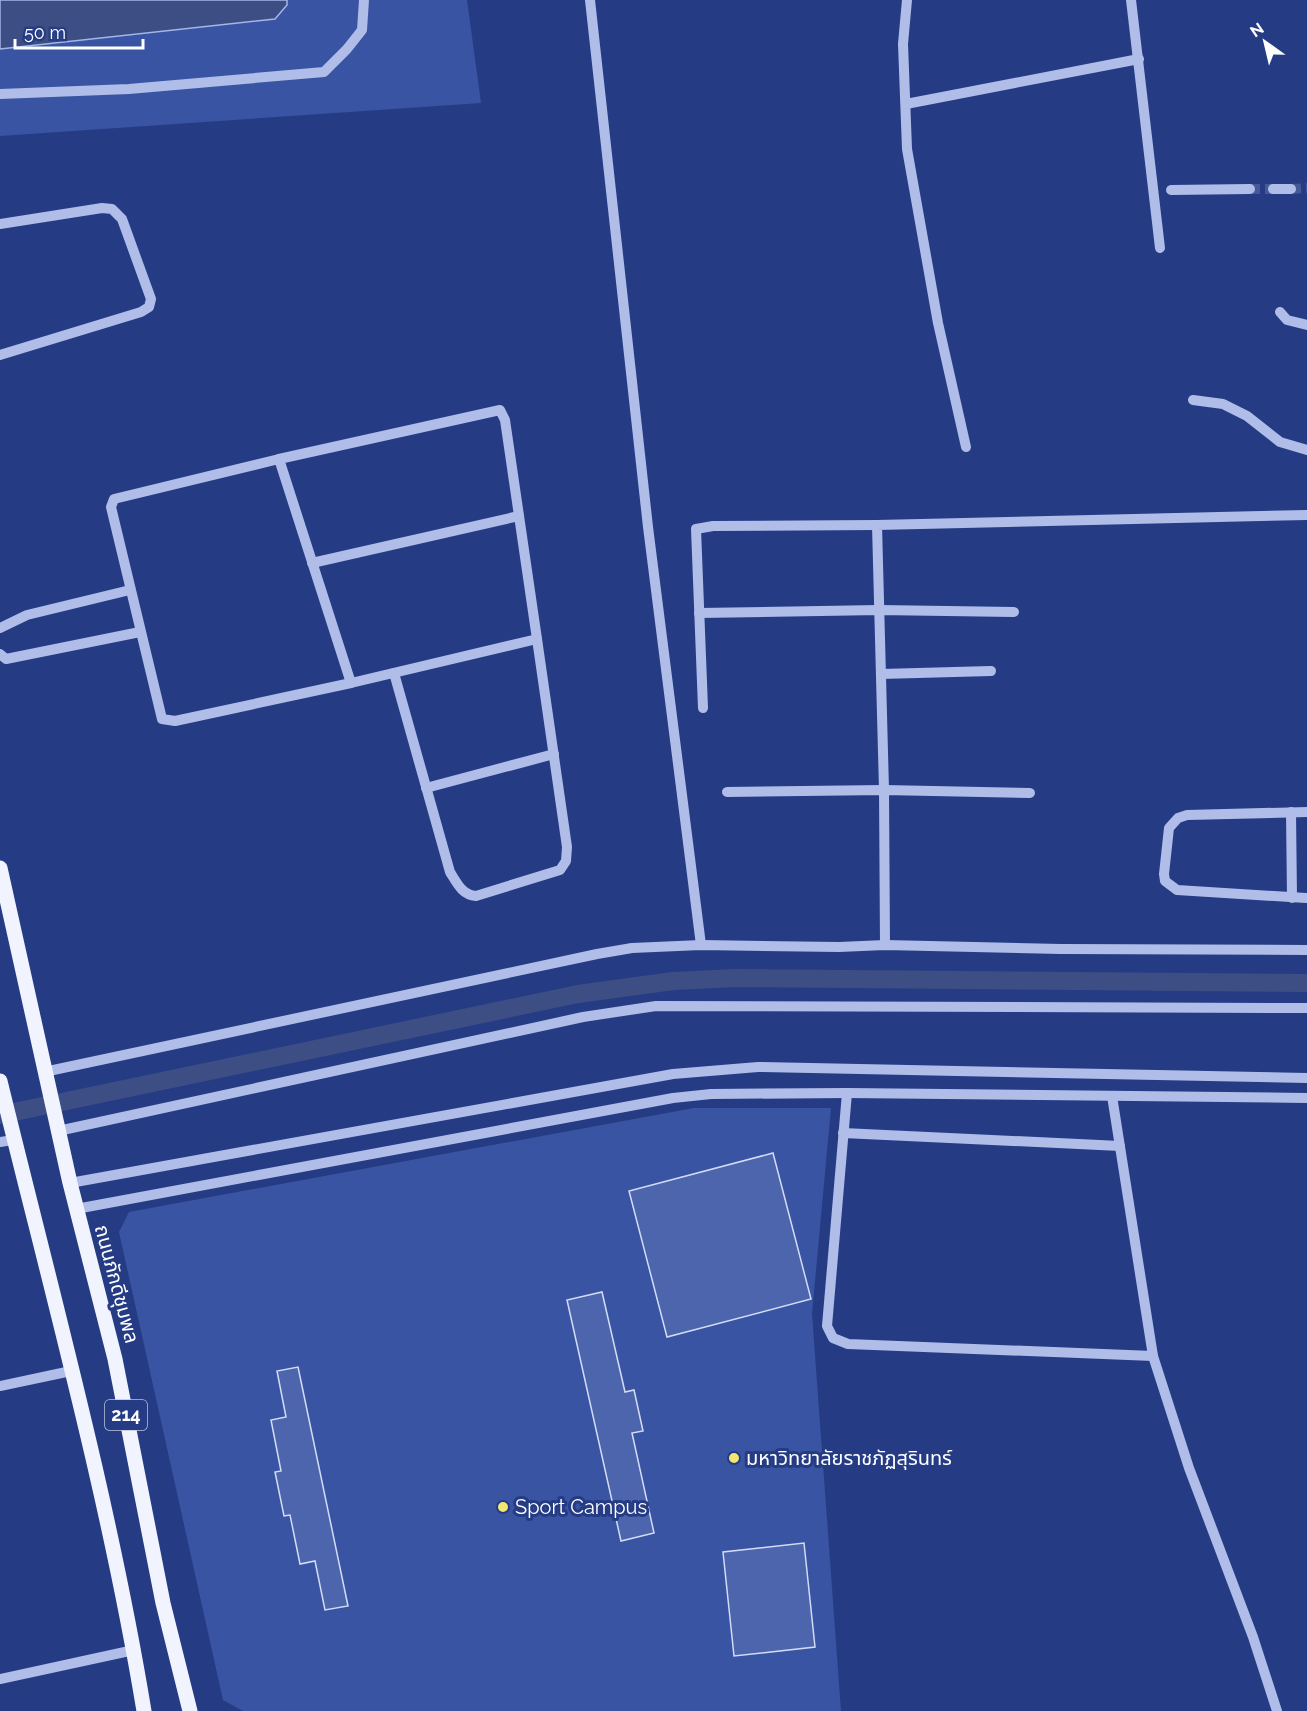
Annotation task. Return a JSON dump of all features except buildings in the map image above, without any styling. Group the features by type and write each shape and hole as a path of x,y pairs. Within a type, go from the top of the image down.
{"main road":[{"name":"ถนนภักดีชุมพล","path":"0,868 76,1209 115,1359 163,1602 190,1711"},
{"name":"214","path":"1,1084 8,1136 71,1371 127,1607 144,1711"}],"street":[{"path":"0,94 129,89 324,72 362,30 364,0"},
{"path":"590,0 648,527 701,945"},
{"path":"907,0 903,44 907,149 938,323 966,447"},
{"path":"1131,0 1160,248"},
{"path":"906,104 1139,59"},
{"path":"1171,190 1250,189"},
{"path":"1273,189 1291,189"},
{"path":"0,224 102,208 112,209 122,219 151,298 148,307 141,312 0,355"},
{"path":"1280,312 1287,320 1307,325"},
{"path":"1193,400 1224,404 1246,416 1280,442 1307,450"},
{"path":"394,673 450,872 460,888 469,896 476,896 560,870 566,861 567,847 554,754 505,420 500,410 279,459 114,499 111,507 162,719 175,721 351,683 537,639"},
{"path":"279,459 351,683"},
{"path":"704,708 696,530 699,527 1307,515"},
{"path":"312,563 519,516"},
{"path":"877,525 884,790 885,945"},
{"path":"0,628 27,615 130,590"},
{"path":"699,613 879,610 1014,612"},
{"path":"0,654 6,659 140,632"},
{"path":"881,674 991,671"},
{"path":"426,788 554,754"},
{"path":"727,792 884,790 1030,793"},
{"path":"1291,812 1292,898"},
{"path":"1306,898 1177,890 1165,881 1164,874 1170,828 1178,818 1187,814 1307,812"},
{"path":"45,1076 632,948 701,945 885,945 1061,950 1307,950"},
{"path":"57,1126 583,1017 656,1006 1307,1008"},
{"path":"70,1183 673,1074 758,1067 1307,1078"},
{"path":"847,1093 827,1326 833,1338 848,1344 1153,1356"},
{"path":"76,1209 673,1098 711,1094 847,1093 1307,1098"},
{"path":"1112,1095 1153,1356 1189,1468 1253,1637 1277,1711"},
{"path":"843,1133 1120,1146"},
{"path":"0,1386 71,1371"},
{"path":"0,1679 134,1650"}],"shaded area":[{"path":"0,0 467,0 481,103 0,136"},
{"path":"0,0 287,0 287,5 275,19 0,49"},
{"name":"Sport Campus","path":"694,1108 831,1108 812,1314 841,1711 243,1711 223,1700 119,1232 129,1212"}],"waterway":[{"path":"0,1115 578,994 673,981 736,978 1307,983"}],"tunnel":[{"path":"1291,189 1307,188"},
{"path":"1250,189 1273,189"}],"place":[{"name":"มหาวิทยาลัยราชภัฏสุรินทร์","path":"734,1458"},
{"name":"Sport Campus","path":"503,1507"}]}
